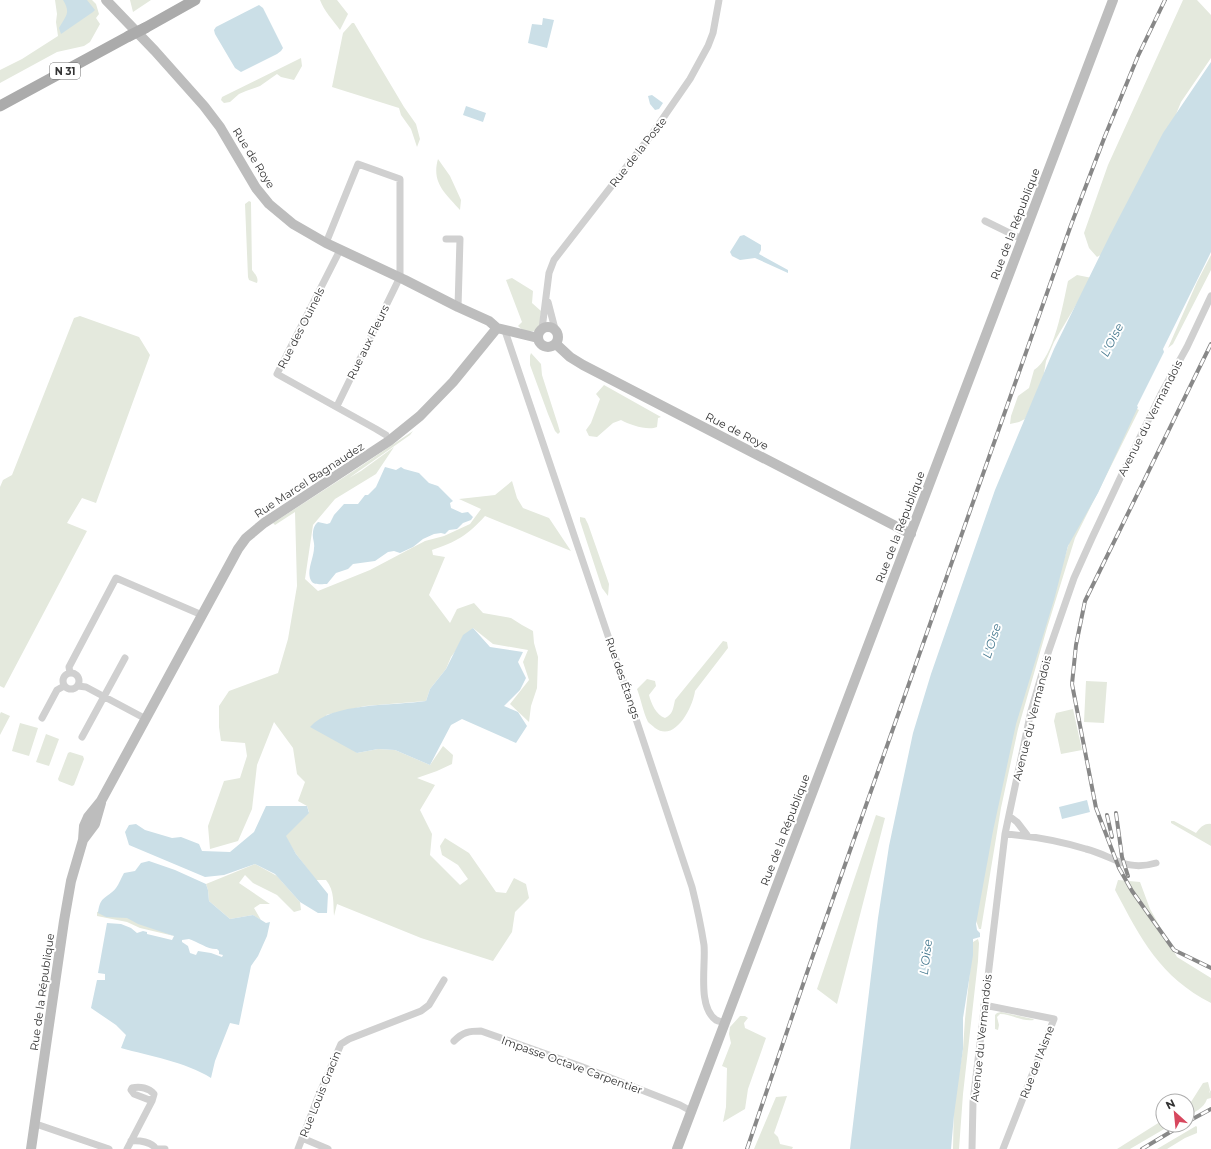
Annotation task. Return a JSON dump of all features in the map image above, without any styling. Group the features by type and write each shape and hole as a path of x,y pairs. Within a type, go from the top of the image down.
{"main road":[{"name":"Rue de Roye","path":"106,0 155,51 204,106 220,127 247,176 262,196 293,224 340,250 400,277 488,321 501,330 540,333"},
{"name":"N 31","path":"0,106 195,0"},
{"name":"Rue de la République","path":"677,1149 1113,0"},
{"path":"549,326 555,329 559,338 556,344 546,347 541,344 540,333 549,326"},
{"name":"Rue Marcel Bagnaudez","path":"123,762 238,549 246,538 264,523 389,441 420,416 501,330"},
{"name":"Rue de Roye","path":"556,344 570,357 583,365 911,534"},
{"name":"Rue de la République","path":"31,1149 36,1124 64,922 71,881 83,840 84,826 88,817 101,801 123,762"}],"street":[{"name":"Rue de la Poste","path":"540,333 549,273 554,260 652,134 690,79 708,46 713,33 719,0"},
{"path":"326,243 358,164 400,179 400,277"},
{"path":"985,221 1022,239"},
{"path":"446,239 460,239 458,307"},
{"name":"Rue des Ouinels","path":"340,250 277,374 337,406 386,436 389,441"},
{"name":"Rue aux Fleurs","path":"337,406 400,277"},
{"name":"Avenue du Vermandois","path":"972,1149 973,1102 1005,834 1032,711 1048,653 1074,578 1123,472 1161,394 1187,347 1211,296"},
{"name":"Rue de la Poste","path":"546,298 555,329"},
{"name":"Rue des Étangs","path":"501,330 626,689 692,888 704,946 703,991 707,1007 715,1019 725,1023"},
{"path":"70,673 69,667 116,578 202,615"},
{"path":"82,737 125,658"},
{"path":"64,686 63,678 70,673"},
{"path":"70,673 75,674 78,678 78,686"},
{"path":"64,686 71,690 78,686 86,687 146,719"},
{"path":"42,718 57,690 64,686"},
{"path":"1009,816 1017,822 1028,835"},
{"path":"1005,834 1028,835 1087,849 1124,864 1136,866 1156,863"},
{"name":"Rue Louis Gracin","path":"298,1149 341,1044 349,1039 421,1011 429,1005 444,980"},
{"name":"Rue de l'Aisne","path":"984,1005 1054,1019 1003,1149"},
{"name":"Impasse Octave Carpentier","path":"454,1041 460,1035 468,1031 481,1031 580,1066 692,1111"},
{"path":"127,1149 152,1101"},
{"path":"36,1124 109,1149"},
{"path":"302,1138 328,1149"},
{"path":"131,1141 138,1140 154,1146 156,1149 165,1149"}],"shaded area":[{"path":"55,0 92,0 96,4 99,14 96,18 100,24 90,42 84,46 57,52 0,83 0,70 22,59 58,36"},
{"path":"130,0 151,0 133,12"},
{"path":"320,0 337,0 348,14 340,30 326,12"},
{"path":"1183,0 1197,0 1211,15 1211,58 1181,102 1160,154 1106,252 1097,257 1089,248 1084,233 1108,165"},
{"path":"352,23 354,23 404,107 416,124 420,139 417,147 411,129 401,115 399,108 332,87 343,33"},
{"path":"301,58 302,66 294,80 281,77 277,74 260,86 239,94 230,102 224,103 221,100 222,97"},
{"path":"438,159 450,176 461,200 460,210 441,188 438,181 436,167"},
{"path":"249,201 251,202 252,270 257,278 257,283 249,280 248,277 245,204"},
{"path":"1211,255 1211,270 1173,344 1168,348 1197,282"},
{"path":"1077,275 1092,278 1054,342 1046,361 1043,379 1025,419 1010,424 1011,416 1018,396 1029,388 1034,370 1041,364 1052,343 1057,330 1068,281"},
{"path":"512,278 533,291 532,303 541,311 540,325 535,331 526,331 518,326 522,322 506,280"},
{"path":"80,316 139,337 150,355 96,503 82,498 67,523 87,531 4,688 0,686 0,487 3,480 12,475 74,318"},
{"path":"531,353 541,364 542,375 560,432 558,434 555,431 548,414 530,365"},
{"path":"604,385 661,417 658,418 657,427 644,428 621,420 613,423 597,437 589,436 586,430 591,423 600,399 596,394"},
{"path":"1132,410 1139,410 1075,538 1047,628 1018,729 1001,808 981,929 979,929 975,918 1010,731 1071,537"},
{"path":"413,431 410,435 349,478 394,447 376,474 335,499 313,525 305,579 318,591 370,570 425,541 444,536 470,524 481,509 459,499 495,495 512,481 517,498 523,508 549,518 571,551 485,516 461,537 432,550 433,555 445,557 429,595 450,623 457,609 474,603 483,613 511,618 533,631 534,643 538,657 537,688 531,706 529,722 510,704 529,680 523,662 528,650 493,644 473,628 451,657 446,669 430,689 426,701 365,706 326,715 357,753 378,749 395,750 430,765 443,746 453,755 452,764 417,778 435,785 420,810 432,834 430,855 460,885 468,879 458,865 442,855 440,846 445,838 469,853 496,892 506,893 514,878 526,884 529,898 515,912 512,932 493,961 421,938 337,904 334,916 333,898 329,884 326,880 316,880 296,854 285,836 309,812 307,806 298,801 305,782 297,774 293,748 274,722 257,765 252,809 238,841 210,849 208,826 224,781 240,778 247,756 245,743 221,741 219,706 229,691 278,673 288,639 297,586 295,512 275,525 273,523"},
{"path":"580,517 585,518 588,524 609,584 608,596 602,588"},
{"path":"723,641 727,642 728,648 695,691 691,706 682,721 669,731 662,731 655,728 648,722 637,689 647,679 655,681 656,686 649,695 657,712 665,718 671,713 675,700"},
{"path":"1086,681 1107,682 1104,723 1084,722"},
{"path":"1073,709 1082,750 1061,754 1054,721 1056,713"},
{"path":"1,712 10,716 0,735 0,714"},
{"path":"20,723 38,728 29,756 12,751"},
{"path":"46,734 59,739 49,766 36,762"},
{"path":"70,752 83,756 84,759 74,785 72,786 59,781 58,779 68,753"},
{"path":"876,815 885,818 837,1004 817,989"},
{"path":"1171,821 1174,821 1196,833 1204,825 1211,824 1211,846 1171,823"},
{"path":"255,864 277,876 300,902 301,910 294,912 277,895 253,883 245,875 239,883 270,904 260,904 254,908 261,920 253,915 230,919 209,901 206,884"},
{"path":"1118,880 1140,882 1150,909 1177,957 1211,978 1211,1003 1193,993 1178,981 1165,969 1154,955 1134,925 1115,890"},
{"path":"101,911 129,917 174,936 140,928 127,922 97,916 97,912"},
{"path":"978,939 978,961 963,1094 959,1149 953,1149 954,1104 963,1049 973,942"},
{"path":"1001,1012 1034,1020 1025,1020 1000,1014 997,1017 999,1025 998,1030 995,1029 995,1015"},
{"path":"740,1016 745,1016 748,1018 744,1023 745,1028 766,1038 748,1089 745,1109 723,1122 726,1107 727,1068 722,1066 731,1043 729,1034 730,1027"},
{"path":"1208,1082 1210,1090 1209,1093 1211,1090 1211,1098 1207,1099 1204,1105 1195,1111 1195,1096 1203,1083"},
{"path":"787,1096 774,1133 778,1137 780,1144 793,1147 792,1149 754,1149 776,1097"},
{"path":"1155,1125 1155,1133 1157,1133 1130,1149 1117,1149"},
{"path":"1195,1127 1197,1127 1197,1133 1185,1138 1167,1149 1157,1149 1184,1133 1195,1133"}],"water":[{"path":"63,0 87,0 95,10 61,34 59,28 67,14 67,8"},
{"path":"259,5 263,8 283,48 277,54 241,72 235,68 214,30 216,27"},
{"path":"543,18 554,20 547,48 528,43 532,24 542,25"},
{"name":"L'Oise","path":"1211,62 1211,252 1163,349 1164,352 1137,406 1138,407 1098,493 1068,546 1054,600 1016,724 993,831 976,924 980,937 973,939 973,955 963,1018 963,1049 951,1149 850,1149 878,918 889,846 913,733 931,674 995,490 1054,349 1110,235 1163,133"},
{"path":"652,95 663,103 659,109 655,110 650,104 648,96"},
{"path":"466,106 486,113 483,122 463,115"},
{"path":"744,235 761,245 759,254 788,270 788,273 755,258 740,260 732,256 730,252 740,236"},
{"path":"385,467 396,470 401,467 419,473 429,483 438,486 453,501 450,503 451,508 462,513 468,512 473,517 457,529 449,530 445,534 434,534 400,553 394,551 388,552 375,561 353,564 348,569 336,573 327,584 313,583 309,574 314,552 313,530 315,525 318,522 327,524 330,523 334,515 344,504 358,504 365,495 368,495 376,487"},
{"path":"473,628 490,647 523,652 518,662 526,678 520,690 504,706 518,712 527,726 516,743 462,719 451,725 430,765 395,750 378,749 357,753 310,727 320,719 333,713 348,709 364,706 426,701 430,689 446,669 463,635"},
{"path":"1087,800 1090,812 1062,819 1059,807"},
{"path":"266,806 307,806 309,813 286,836 296,854 328,894 327,913 318,913 300,902 275,874 255,864 224,875 205,877 129,845 125,832 129,825 136,824 145,830 172,838 181,837 199,844 202,851 230,852 254,832"},
{"path":"149,861 175,870 206,884 209,901 230,919 253,915 266,923 270,922 267,936 258,956 251,966 239,1025 230,1023 215,1061 211,1078 201,1072 167,1060 121,1048 126,1035 116,1025 91,1008 97,980 105,980 105,974 98,973 107,923 121,924 131,928 137,933 143,931 147,932 147,934 172,940 174,936 138,924 127,918 106,917 98,913 100,903 116,888 124,873 135,871 141,863","holes":["189,939 207,947 217,949 219,954 223,955 222,957 211,953 198,951 196,955 190,953 188,946 182,942 182,940"]}],"railway":[{"path":"747,1149 811,961 1071,225 1138,56 1165,0"},
{"path":"1211,344 1085,601 1076,645 1072,684 1096,808 1119,868 1132,891 1174,950 1211,968"},
{"path":"1116,813 1122,857 1128,876"},
{"path":"1107,815 1112,837"},
{"path":"1195,1118 1211,1109"},
{"path":"1142,1149 1169,1133"}]}
